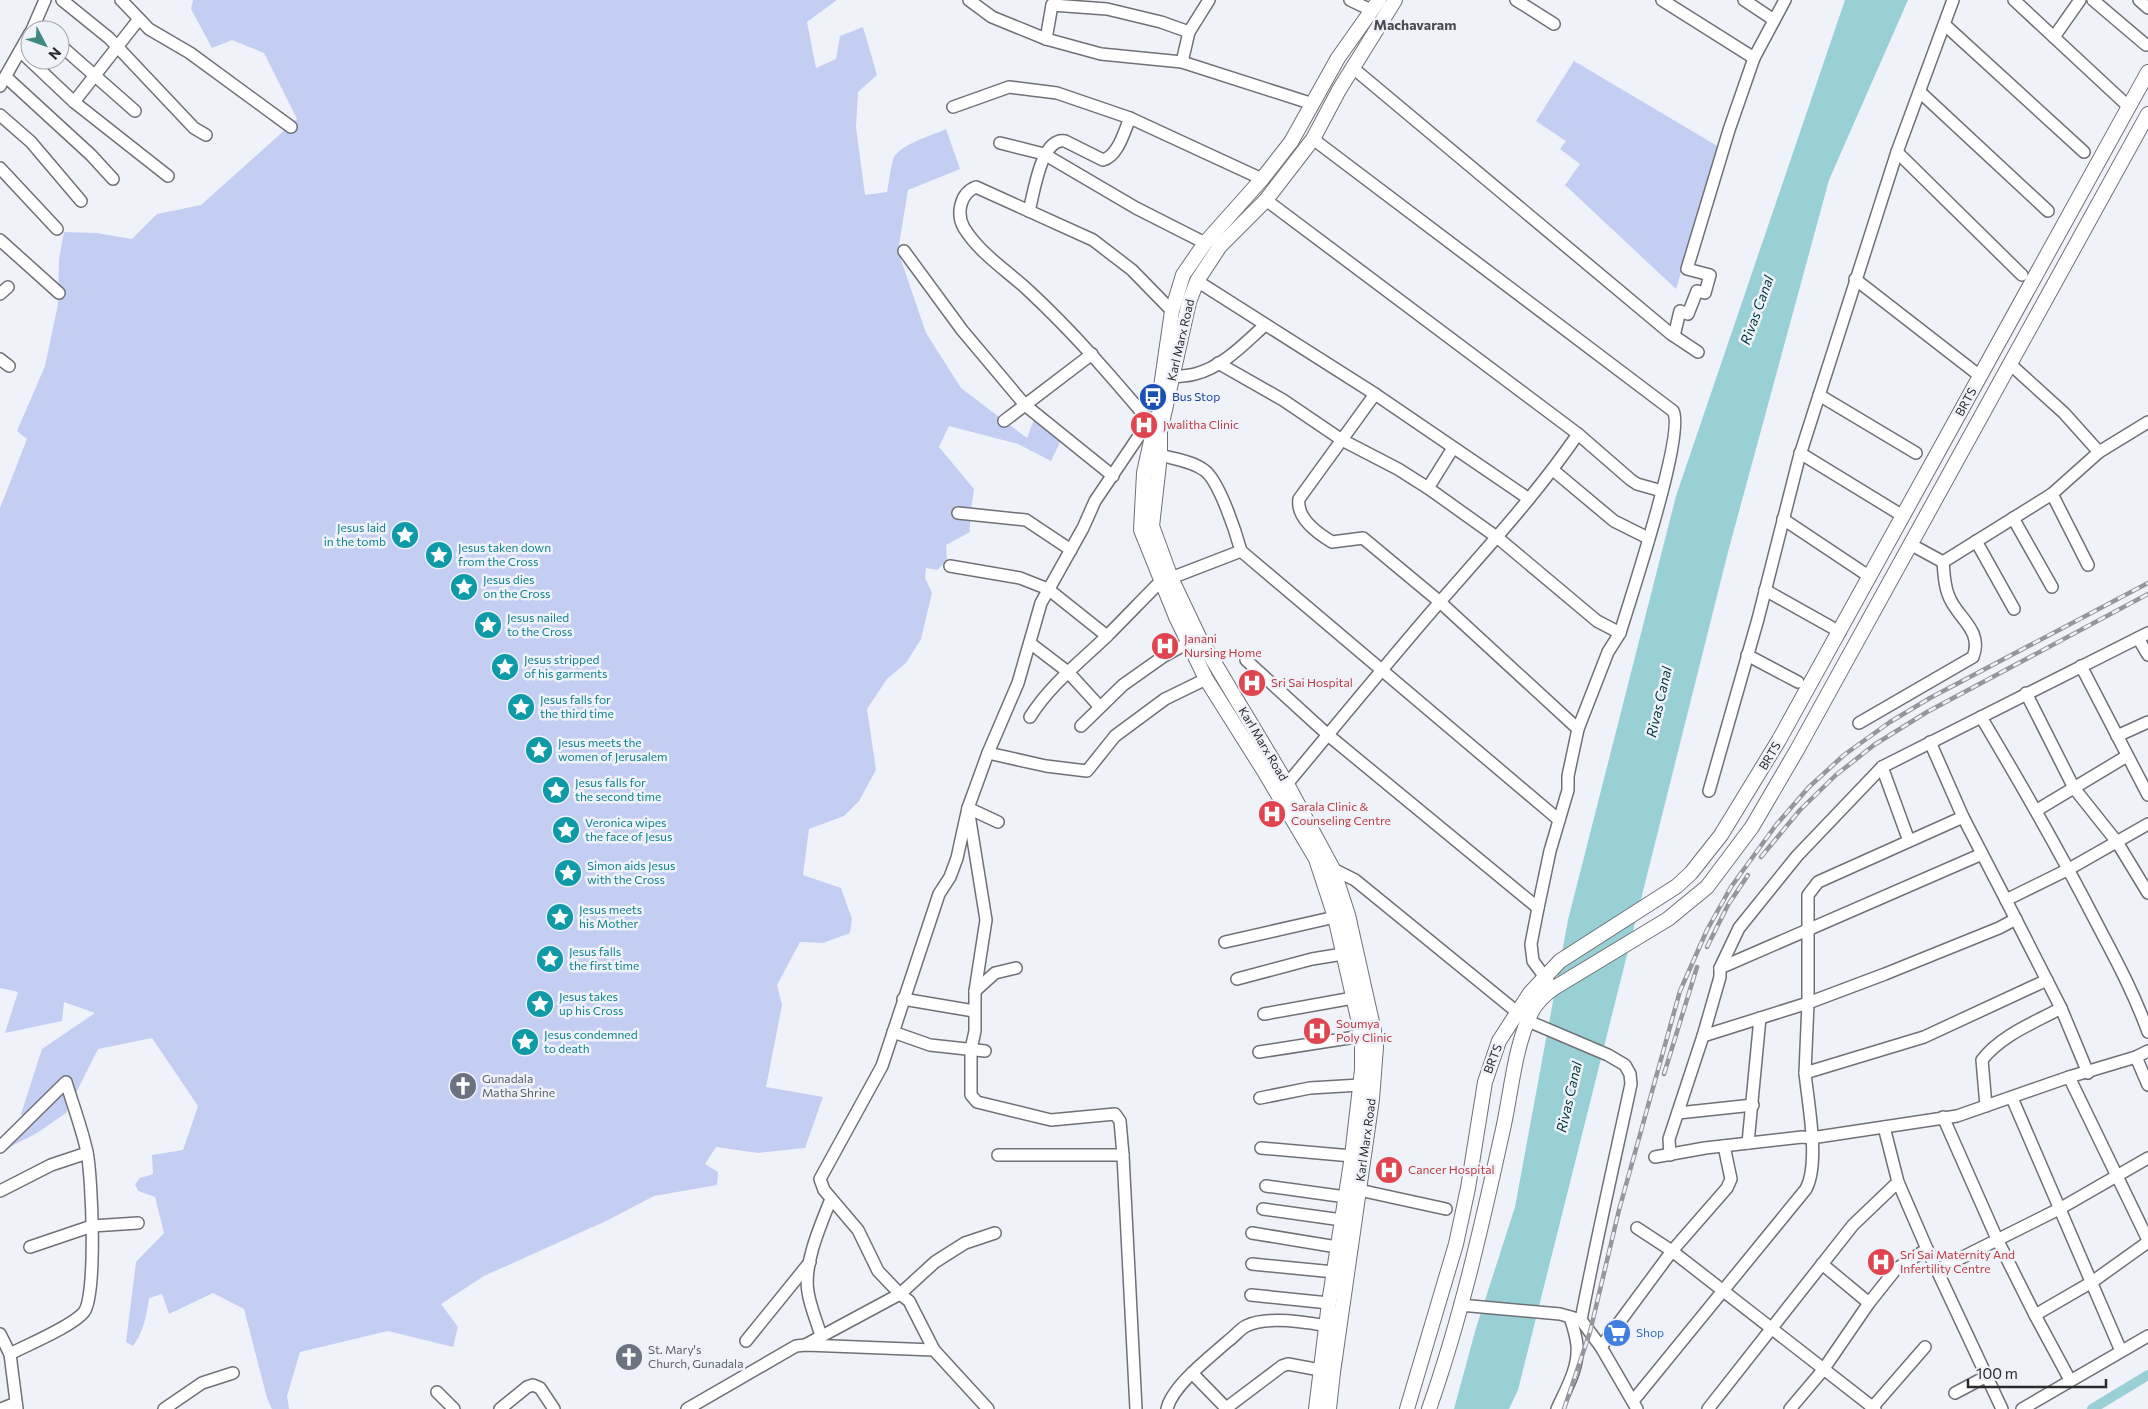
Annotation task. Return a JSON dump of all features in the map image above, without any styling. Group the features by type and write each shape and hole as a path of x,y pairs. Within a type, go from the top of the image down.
{"main road":[{"name":"Karl Marx Road","path":"1316,1409 1329,1303 1352,1156 1363,1054 1362,1036 1335,916 1316,859 1264,771 1206,679 1188,643 1166,580 1152,526 1160,455 1160,432 1157,413 1172,377 1188,302 1197,281 1220,246 1266,200 1313,139 1339,90 1395,0"},
{"name":"Karl Marx Road","path":"1329,1409 1372,1099 1376,1047 1348,915 1333,869 1287,784 1166,580 1141,530 1144,473 1157,413 1172,310 1183,275 1205,243 1262,179 1291,142 1338,58 1376,5"},
{"name":"BRTS","path":"1429,1409 1476,1249 1518,1055 1528,1021 1535,1006 1560,961 1661,897 1691,873 1726,829 1840,632 2148,72"},
{"name":"BRTS","path":"1407,1409 1456,1244 1487,1072 1499,1041 1530,993 1654,927 1682,909 1707,887 1738,848 1798,750 2148,114"}],"street":[{"path":"38,20 46,0"},
{"path":"62,0 117,46 194,128 206,135"},
{"path":"121,0 149,29 190,53 291,127"},
{"path":"969,0 992,18 1046,39 1101,54 1182,62 1313,104"},
{"path":"1182,62 1189,32 1209,0"},
{"path":"1350,0 1376,5"},
{"path":"1516,0 1554,24"},
{"path":"1662,0 1754,58"},
{"path":"1744,0 1774,20"},
{"path":"1674,336 1680,311 1688,314 1697,291 1705,293 1710,276 1687,269 1729,130 1754,58 1784,0"},
{"path":"1710,791 1748,655 1800,453 1855,279 1898,152 1954,0"},
{"path":"2014,0 2129,107"},
{"path":"2054,37 2080,0"},
{"path":"2093,0 2146,45"},
{"path":"2139,0 2148,8"},
{"path":"1046,39 1054,3 1110,4 1189,32"},
{"path":"74,102 95,78 139,19"},
{"path":"1945,25 2084,152"},
{"path":"20,51 3,82 91,155 113,179"},
{"path":"70,55 135,111"},
{"path":"1353,68 1674,336 1698,352"},
{"path":"40,70 74,102 168,176"},
{"path":"954,107 1009,87 1057,93 1130,118 1262,179"},
{"path":"1920,92 2048,211"},
{"path":"0,115 32,142 82,200"},
{"path":"1029,211 1044,154 1054,143 1059,140 1065,141 1103,160 1109,158 1114,152 1130,118"},
{"path":"1313,139 1674,411 1677,420 1676,433 1662,491 1620,633 1608,652 1578,729 1568,776 1568,790 1550,852 1531,944 1533,961 1549,983"},
{"path":"1000,143 1044,154 1136,208 1205,243"},
{"path":"1898,152 2022,275"},
{"path":"0,168 57,229"},
{"path":"988,1409 934,1350 909,1301 878,1272 858,1230 824,1190 820,1179 882,1066 939,894 950,877 957,858 968,808 988,753 1018,683 1041,603 1071,550 1095,501 1157,413 1092,354 1029,290 989,257 964,227 959,212 964,196 969,190 976,187 1093,240 1132,270 1172,310"},
{"path":"1266,200 1578,434 1631,480 1662,491"},
{"path":"0,240 59,293"},
{"path":"904,251 962,330 1025,405 1113,476"},
{"path":"1855,279 1980,376"},
{"path":"1197,281 1375,394 1529,499"},
{"path":"1172,377 1196,374 1218,363 1234,353 1265,324"},
{"path":"1004,421 1092,354"},
{"path":"1218,363 1283,400 1342,440 1398,469 1428,488 1498,538 1597,622 1620,633"},
{"path":"2010,364 2064,413 2099,452"},
{"path":"1375,394 1299,499 1298,508 1300,515 1332,542 1363,538 1440,602 1578,729"},
{"path":"1819,395 1916,453"},
{"path":"1943,562 2052,494 2099,452 2148,422"},
{"path":"1287,784 1382,669 1498,538 1553,470 1578,434"},
{"path":"1428,488 1453,448"},
{"path":"1800,453 1903,516"},
{"path":"1160,455 1198,466 1207,472 1228,511 1241,551 1560,820"},
{"path":"1553,470 1614,521 1648,538"},
{"path":"2052,494 2088,565"},
{"path":"958,512 1026,520 1071,550"},
{"path":"2012,518 2052,587"},
{"path":"1783,519 1870,577"},
{"path":"1976,541 2014,609"},
{"path":"1910,544 1943,562"},
{"path":"1030,717 1037,706 1068,672 1166,580 1241,551"},
{"path":"1859,723 1973,657 1977,647 1975,636 1948,594 1943,562"},
{"path":"950,566 1020,578 1048,589 1107,636"},
{"path":"1765,590 1840,632"},
{"path":"1670,1155 1669,1139 1703,1036 1720,977 1720,968 1739,928 1797,856 1882,767 2143,635 2148,655"},
{"path":"1030,643 1068,672 1100,707"},
{"path":"1081,726 1123,685 1164,656 1188,643"},
{"path":"1748,655 1798,682"},
{"path":"1246,660 1328,735 1538,908"},
{"path":"2080,666 2148,796"},
{"path":"988,753 1046,766 1087,771 1115,736 1165,699 1206,679"},
{"path":"2026,693 2074,788 2117,842 2148,893"},
{"path":"1980,717 2037,810 2069,869 2137,1001 2148,1032"},
{"path":"2117,736 2148,722"},
{"path":"1930,742 1963,816 2061,1008 2088,1073"},
{"path":"2037,810 2127,756"},
{"path":"1882,767 1909,841"},
{"path":"968,808 998,822"},
{"path":"968,808 986,920 975,991 974,1031 971,1049 971,1095 977,1102 1051,1120 1091,1118 1115,1114 1120,1121 1136,1409"},
{"path":"1460,1305 1570,1317 1601,1347 1635,1405 1806,1189 1811,1179 1811,1138 1805,1073 1808,1002 1808,895 1818,882 1963,816"},
{"path":"2006,900 2069,869 2148,824"},
{"path":"1720,968 1982,854"},
{"path":"1333,869 1355,880 1516,1013 1541,1027 1608,1055 1625,1065 1630,1074 1631,1084 1601,1215 1570,1317 1577,1343 1577,1358 1557,1409"},
{"path":"1225,942 1335,916"},
{"path":"1703,1036 1808,1002 1885,974 1999,928 2016,919"},
{"path":"1237,979 1312,959 1343,954"},
{"path":"975,991 995,973 1016,968"},
{"path":"1805,1073 1924,1037 2047,980"},
{"path":"1264,1014 1354,998"},
{"path":"903,999 974,1011"},
{"path":"1986,1106 1982,1060 1997,1043 2061,1008"},
{"path":"1748,1143 1760,1018"},
{"path":"893,1032 930,1045 985,1050"},
{"path":"1259,1052 1362,1036"},
{"path":"1654,1157 1748,1143 1811,1138 1957,1116 2069,1077 2088,1073 2136,1057 2148,1051"},
{"path":"2136,1057 2148,1085"},
{"path":"2035,1315 2092,1282 2148,1241 2069,1077"},
{"path":"0,1147 66,1082 87,1153 92,1226 90,1300 84,1312 71,1322 10,1354"},
{"path":"1260,1098 1310,1088 1360,1085"},
{"path":"2012,1098 2121,1351"},
{"path":"1678,1113 1753,1105"},
{"path":"1943,1117 1997,1239 2070,1380"},
{"path":"1884,1127 1898,1182 1926,1249 2002,1409"},
{"path":"1601,1347 1672,1251 1727,1188 1731,1178 1724,1146"},
{"path":"1261,1148 1352,1156"},
{"path":"0,1192 51,1165 87,1153"},
{"path":"998,1155 1123,1154"},
{"path":"1937,1270 2060,1208 2148,1158"},
{"path":"1708,1409 1853,1225 1898,1182"},
{"path":"1266,1186 1346,1197"},
{"path":"1359,1190 1446,1209"},
{"path":"821,1336 808,1292 811,1260 831,1199"},
{"path":"1263,1209 1342,1220"},
{"path":"30,1247 92,1226 138,1223"},
{"path":"1637,1228 1672,1251 1873,1408 1925,1347"},
{"path":"806,1344 900,1294 935,1262 965,1243 996,1233"},
{"path":"1252,1233 1337,1247"},
{"path":"1797,1407 1869,1303 1896,1269 1926,1249"},
{"path":"746,1341 811,1260"},
{"path":"1252,1264 1334,1272"},
{"path":"1822,1264 1869,1303"},
{"path":"1251,1295 1329,1303"},
{"path":"1167,1409 1168,1402 1192,1373 1246,1326 1273,1321 1306,1322 1326,1326"},
{"path":"0,1334 10,1354 16,1406 1,1409"},
{"path":"2022,1409 2148,1336"},
{"path":"687,1409 796,1346 806,1344 934,1350"},
{"path":"1192,1373 1226,1409 1282,1366 1288,1364 1320,1370"},
{"path":"164,1409 202,1382 233,1373"},
{"path":"1955,1393 1987,1376"},
{"path":"0,1380 12,1377"},
{"path":"500,1409 527,1387 533,1385 540,1388 554,1409"},
{"path":"437,1392 454,1409"}],"shaded area":[{"path":"193,0 837,0 807,22 816,68 836,59 840,36 863,27 877,75 858,92 856,127 865,195 887,192 893,160 901,149 946,129 960,169 908,190 898,251 926,333 961,388 1027,438 1035,417 1063,436 1051,461 1018,444 949,426 939,447 974,489 970,532 946,545 947,561 937,570 926,568 925,578 932,593 921,639 906,663 887,679 867,709 876,770 859,801 844,816 809,829 803,875 841,888 852,919 850,933 823,943 800,942 777,985 782,1005 766,1087 823,1097 805,1148 758,1153 716,1147 705,1164 718,1172 717,1185 654,1196 606,1221 484,1276 441,1304 458,1327 453,1347 388,1331 300,1352 287,1396 289,1409 272,1409 267,1398 244,1309 213,1293 169,1314 162,1294 149,1298 146,1317 139,1335 133,1346 126,1342 136,1262 164,1233 155,1197 138,1191 135,1184 140,1178 153,1174 152,1155 183,1150 198,1106 152,1038 98,1049 66,1113 37,1133 0,1152 30,1126 21,1114 42,1049 95,1013 64,1002 62,1021 5,1033 18,992 0,988 0,508 27,439 17,431 45,366 58,304 59,259 64,232 96,233 132,239 157,214 201,205 297,119 264,53 232,40 212,48 191,9"},
{"path":"1574,61 1719,147 1676,289 1565,185 1580,164 1560,149 1566,141 1536,121"}],"water":[{"name":"Rivas Canal","path":"1845,0 1908,0 1829,180 1728,552 1518,1390 1509,1409 1454,1409 1476,1328 1515,1207 1568,920 1676,496"}],"waterway":[{"path":"2092,1409 2148,1375"}],"railway":[{"path":"1564,1409 1590,1332 1619,1210 1680,991 1707,930 1731,887 1776,825 1809,787 1844,755 1890,722 1930,698 2148,583"},
{"path":"1761,857 1800,810 1836,775 1874,745 1927,712 2148,594"},
{"path":"1707,947 1728,905 1748,875"},
{"path":"1664,1074 1697,967"}],"place":[{"name":"Bus Stop","path":"1153,397"},
{"name":"Jwalitha Clinic","path":"1144,425"},
{"name":"Jesus laid in the tomb","path":"405,535"},
{"name":"Jesus taken down from the Cross","path":"439,555"},
{"name":"Jesus dies on the Cross","path":"464,587"},
{"name":"Jesus nailed to the Cross","path":"488,625"},
{"name":"Janani Nursing Home","path":"1165,646"},
{"name":"Jesus stripped of his garments","path":"505,667"},
{"name":"Sri Sai Hospital","path":"1252,683"},
{"name":"Jesus falls for the third time","path":"521,707"},
{"name":"Jesus meets the women of Jerusalem","path":"539,750"},
{"name":"Jesus falls for the second time","path":"556,790"},
{"name":"Sarala Clinic & Counseling Centre","path":"1272,814"},
{"name":"Veronica wipes the face of Jesus","path":"566,830"},
{"name":"Simon aids Jesus with the Cross","path":"568,873"},
{"name":"Jesus meets his Mother","path":"560,917"},
{"name":"Jesus falls the first time","path":"550,959"},
{"name":"Jesus takes up his Cross","path":"540,1004"},
{"name":"Soumya Poly Clinic","path":"1317,1031"},
{"name":"Jesus condemned to death","path":"525,1042"},
{"name":"Gunadala Matha Shrine","path":"463,1086"},
{"name":"Cancer Hospital","path":"1389,1170"},
{"name":"Sri Sai Maternity And Infertility Centre","path":"1881,1262"},
{"name":"Shop","path":"1617,1333"},
{"name":"St. Mary's Church, Gunadala","path":"629,1357"}],"district":[{"name":"Machavaram","path":"1415,25"}]}
